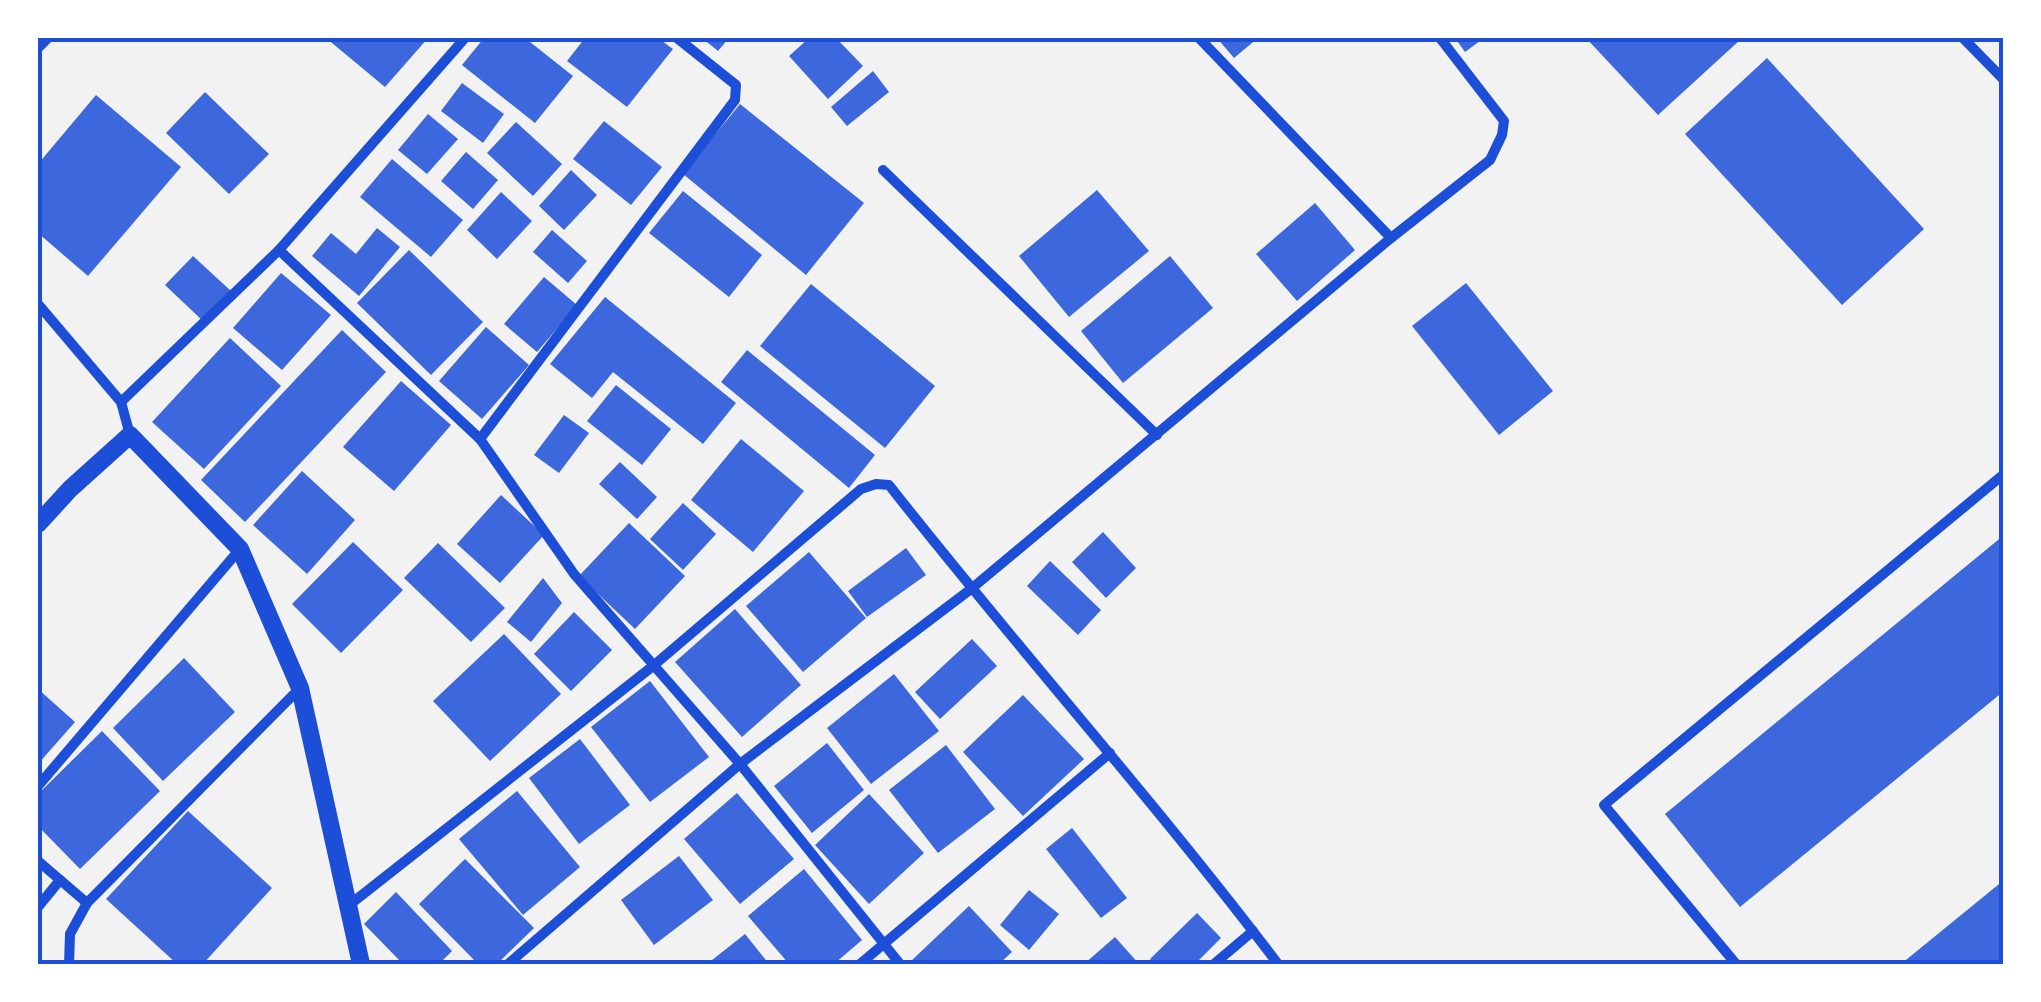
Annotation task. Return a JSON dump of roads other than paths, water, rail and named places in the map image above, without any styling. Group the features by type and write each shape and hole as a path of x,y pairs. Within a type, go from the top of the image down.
{"street":[{"path":"38,48 48,38"},
{"path":"121,402 279,250 465,38"},
{"path":"480,438 735,100 736,85 677,38"},
{"path":"1199,38 1391,238"},
{"path":"508,964 740,764 971,590 1391,238 1490,160 1502,135 1504,120 1440,38"},
{"path":"1963,38 2004,80"},
{"path":"883,170 1157,435"},
{"path":"279,250 480,438 574,574 740,764 900,964"},
{"path":"38,304 121,402 130,435 240,548 300,688 361,964"},
{"path":"38,524 130,435"},
{"path":"1736,964 1604,805 2004,474"},
{"path":"348,907 653,666 862,489 876,484 889,485 1278,964"},
{"path":"38,786 240,548"},
{"path":"69,964 70,934 87,903 300,688"},
{"path":"860,964 1110,753"},
{"path":"38,861 87,903"},
{"path":"38,907 60,880"},
{"path":"1214,964 1253,931"}]}
